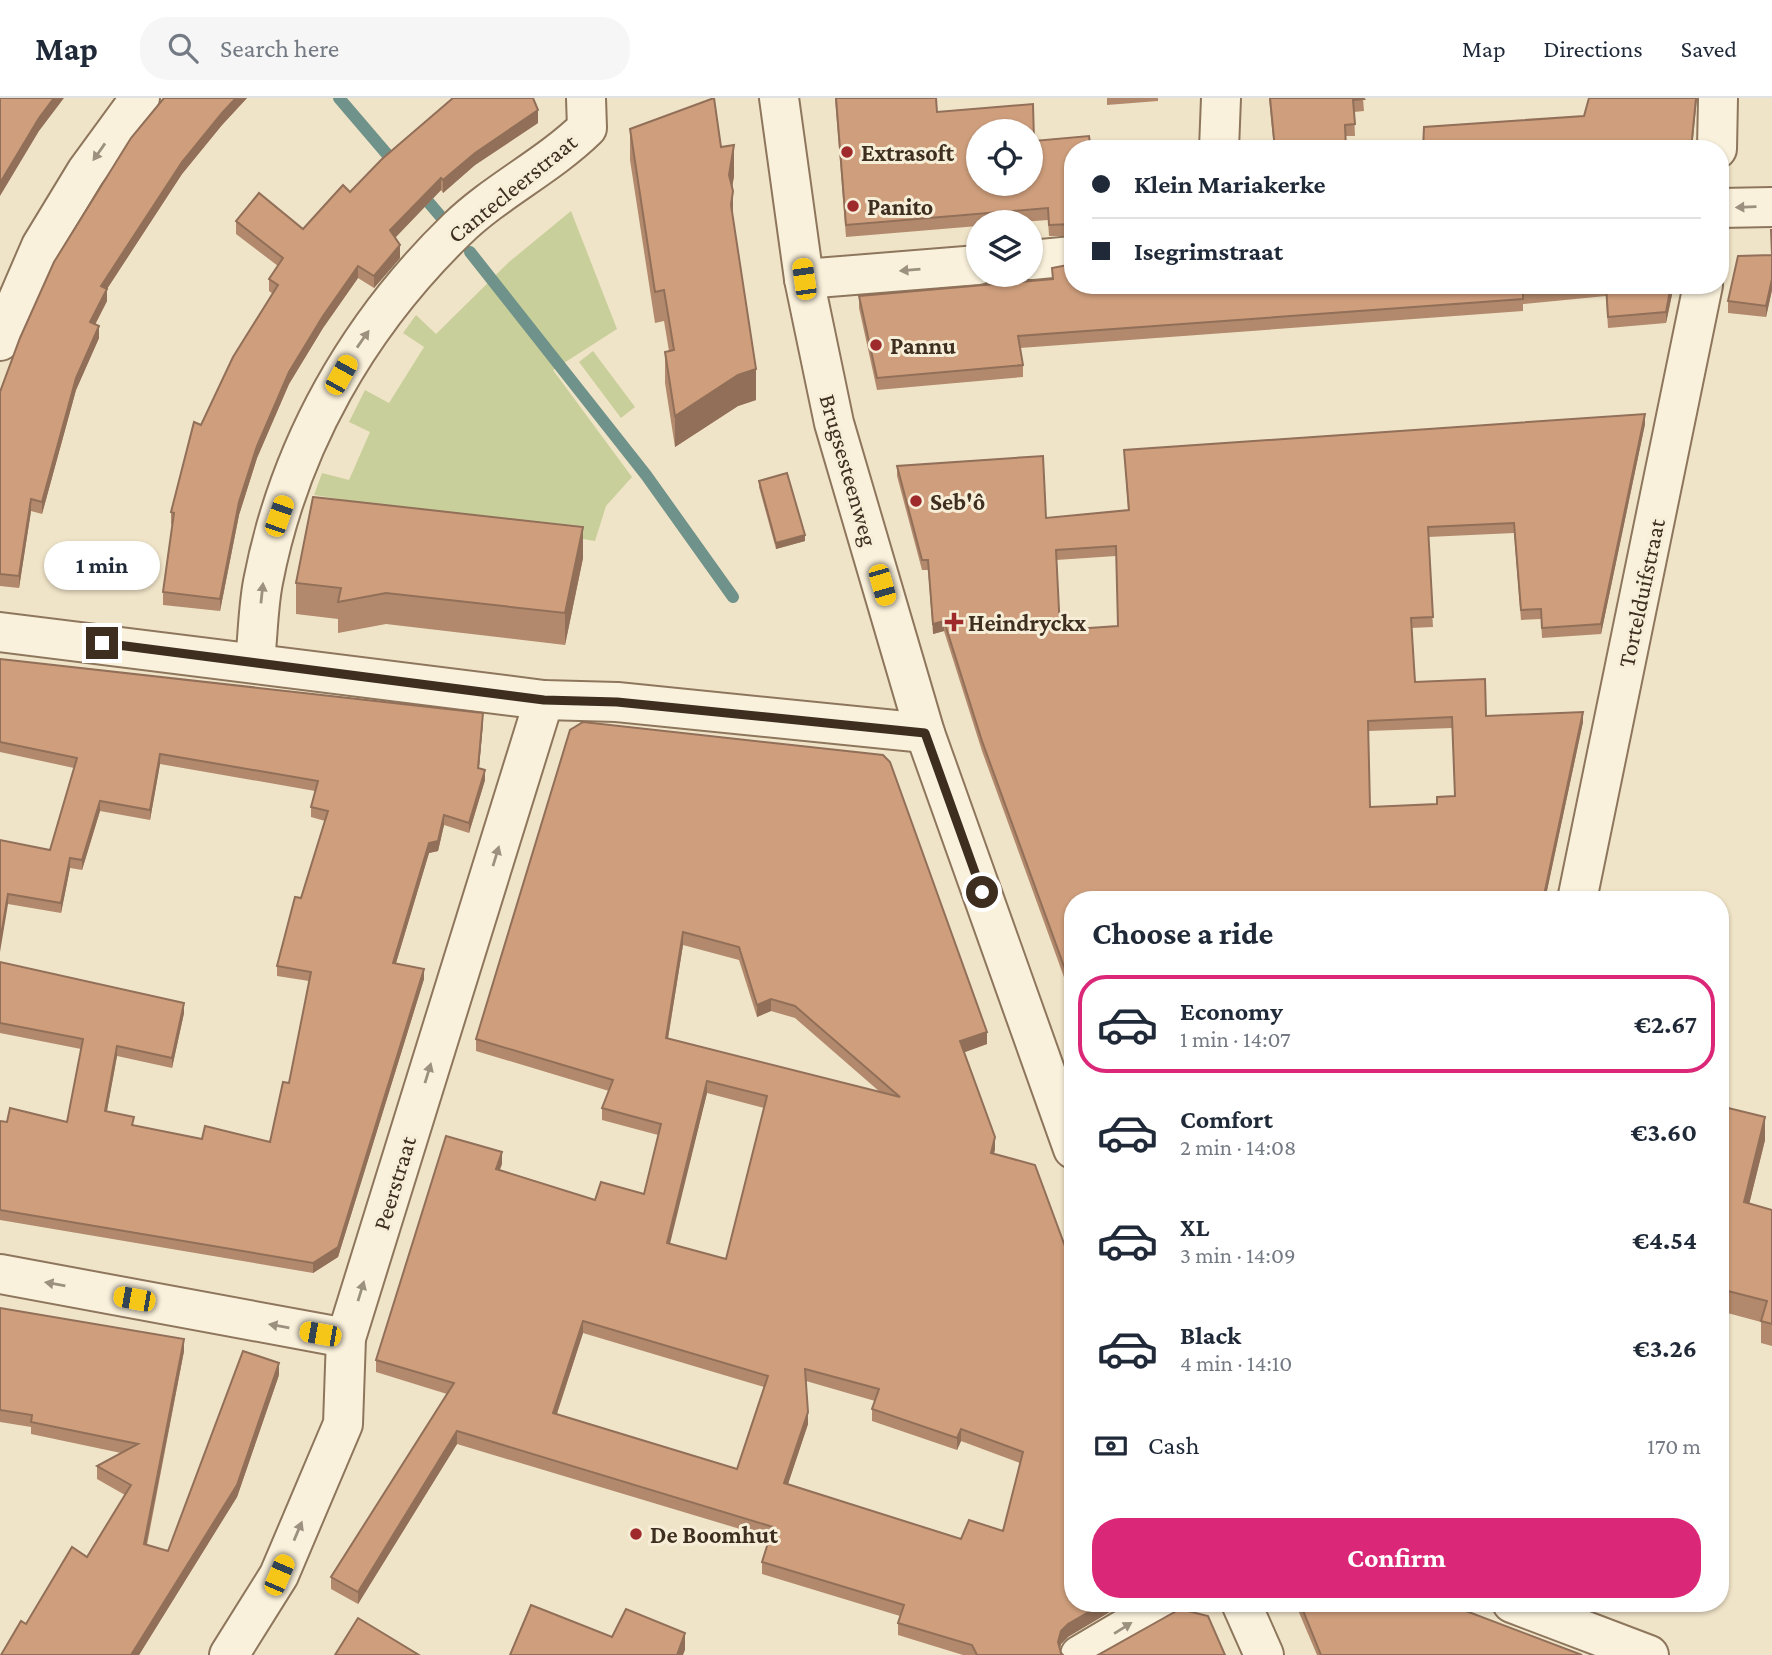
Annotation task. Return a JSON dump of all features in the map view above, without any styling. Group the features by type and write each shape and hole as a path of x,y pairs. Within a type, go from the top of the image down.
{"street":[{"path":"0,341 41,246 86,172 140,98"},
{"name":"Brugsesteenweg","path":"779,98 804,279 830,407 925,733 1064,1124"},
{"path":"1219,140 1220,98"},
{"path":"1717,140 1718,98"},
{"name":"Cantecleerstraat","path":"255,661 262,584 279,516 301,452 354,352 392,299 459,227 564,150 587,113"},
{"path":"1729,208 1772,206"},
{"path":"1043,259 1064,257"},
{"path":"804,279 966,266"},
{"name":"Tortelduifstraat","path":"1579,891 1701,294"},
{"path":"0,632 255,661 544,700 617,702 925,733"},
{"name":"Peerstraat","path":"229,1655 279,1575 343,1424 346,1338 544,700"},
{"path":"0,1274 346,1338"},
{"path":"1080,1655 1153,1612"},
{"path":"1245,1612 1264,1655"},
{"path":"1536,1612 1649,1655"}],"green space":[{"path":"571,211 617,329 553,370 632,477 606,506 595,541 314,495 322,473 349,480 370,432 349,422 365,390 389,403 424,347 403,333 416,315 436,334 509,262"},
{"path":"593,351 635,407 621,418 579,362"}],"building":[{"path":"0,98 54,98 0,183"},
{"path":"164,98 236,98 182,162 101,286 107,289 90,322 99,326 76,378 42,502 31,499 19,576 0,574 0,392 20,338 54,262 131,138"},
{"path":"453,98 533,98 538,110 475,153 443,180 441,178 390,230 400,245 374,276 358,266 323,316 289,372 257,446 239,502 220,599 163,592 174,513 171,512 194,422 201,425 233,357 278,285 269,279 283,258 236,221 259,193 303,229 343,185 350,192 382,159"},
{"path":"714,98 721,147 734,145 729,175 733,191 731,205 756,369 738,375 675,416 665,352 674,350 664,290 655,292 630,129"},
{"path":"836,98 936,98 937,112 1033,104 1033,119 966,119 966,196 1043,196 1043,140 1089,136 1090,140 1064,140 1064,224 1049,225 1048,208 966,210 966,215 846,225"},
{"path":"1270,98 1364,99 1353,100 1355,124 1345,125 1346,140 1274,140"},
{"path":"1589,98 1696,98 1692,140 1423,140 1424,127 1584,116"},
{"path":"1772,255 1772,279 1766,306 1728,301 1738,256"},
{"path":"1064,266 1064,294 1523,294 1523,299 1018,336 1023,365 877,378 859,296 966,287 1043,287 1043,280 1053,279 1052,268"},
{"path":"1607,294 1669,294 1666,312 1608,317"},
{"path":"1645,414 1601,624 1542,628 1541,609 1521,610 1514,523 1428,527 1433,617 1411,618 1415,682 1485,679 1486,716 1583,712 1545,891 1064,891 1064,966 982,741 944,621 933,624 928,560 922,560 897,466 1043,456 1046,518 1129,510 1124,450","holes":["1116,546 1118,626 1060,630 1056,550","1452,717 1455,796 1437,797 1437,804 1370,807 1368,721"]},
{"path":"787,473 805,535 776,543 759,481"},
{"path":"313,497 583,527 565,613 386,593 338,602 341,588 296,583"},
{"path":"0,659 483,713 478,768 485,770 469,823 444,815 438,841 429,843 393,963 424,969 338,1247 313,1263 0,1210 0,1121 7,1122 10,1108 67,1122 83,1039 0,1023 0,962 184,1003 172,1058 117,1046 105,1111 134,1117 132,1125 202,1139 205,1126 270,1142 283,1082 289,1083 311,972 277,966 295,897 301,898 328,811 311,807 318,781 160,754 150,810 100,801 82,860 70,858 61,903 8,894 0,942 0,840 50,850 77,758 0,742"},
{"path":"583,722 883,755 890,762 987,1032 960,1041 995,1137 991,1153 1035,1165 1064,1244 1064,1612 1089,1612 1061,1631 1058,1642 1063,1655 977,1655 972,1645 898,1623 904,1605 762,1562 773,1527 457,1431 358,1592 331,1577 454,1383 376,1360 446,1136 502,1152 496,1169 595,1200 601,1182 644,1194 661,1124 602,1108 613,1080 476,1039 570,730","holes":["683,932 739,947 757,1005 771,999 795,1006 900,1097 666,1038","707,1081 767,1096 726,1259 667,1243","583,1321 768,1376 737,1469 553,1413","805,1369 879,1389 872,1409 957,1438 961,1429 1023,1452 1003,1531 969,1520 961,1539 784,1483 808,1412"]},
{"path":"1729,1108 1765,1117 1744,1202 1772,1210 1772,1324 1761,1321 1767,1301 1729,1291"},
{"path":"0,1308 184,1339 144,1544 168,1551 243,1351 279,1363 237,1485 131,1655 1,1655 21,1621 26,1624 72,1547 87,1557 131,1485 97,1466 138,1444 31,1422 32,1415 0,1410"},
{"path":"531,1605 612,1637 626,1609 685,1633 677,1655 510,1655"},
{"path":"1175,1612 1192,1612 1208,1616 1225,1655 1098,1655"},
{"path":"1304,1612 1469,1612 1582,1655 1321,1655"},
{"path":"358,1618 419,1655 335,1655"}],"waterway":[{"path":"339,98 398,167"},
{"path":"419,191 442,218"},
{"path":"470,252 646,475 733,597"}],"place":[{"name":"Extrasoft","path":"847,152"},
{"name":"Panito","path":"853,206"},
{"name":"Pannu","path":"876,345"},
{"name":"Seb'ô","path":"916,501"},
{"name":"Heindryckx","path":"954,622"},
{"name":"De Boomhut","path":"636,1534"}],"route":[{"path":"102,643 544,700 617,702 925,733 982,892"}]}
